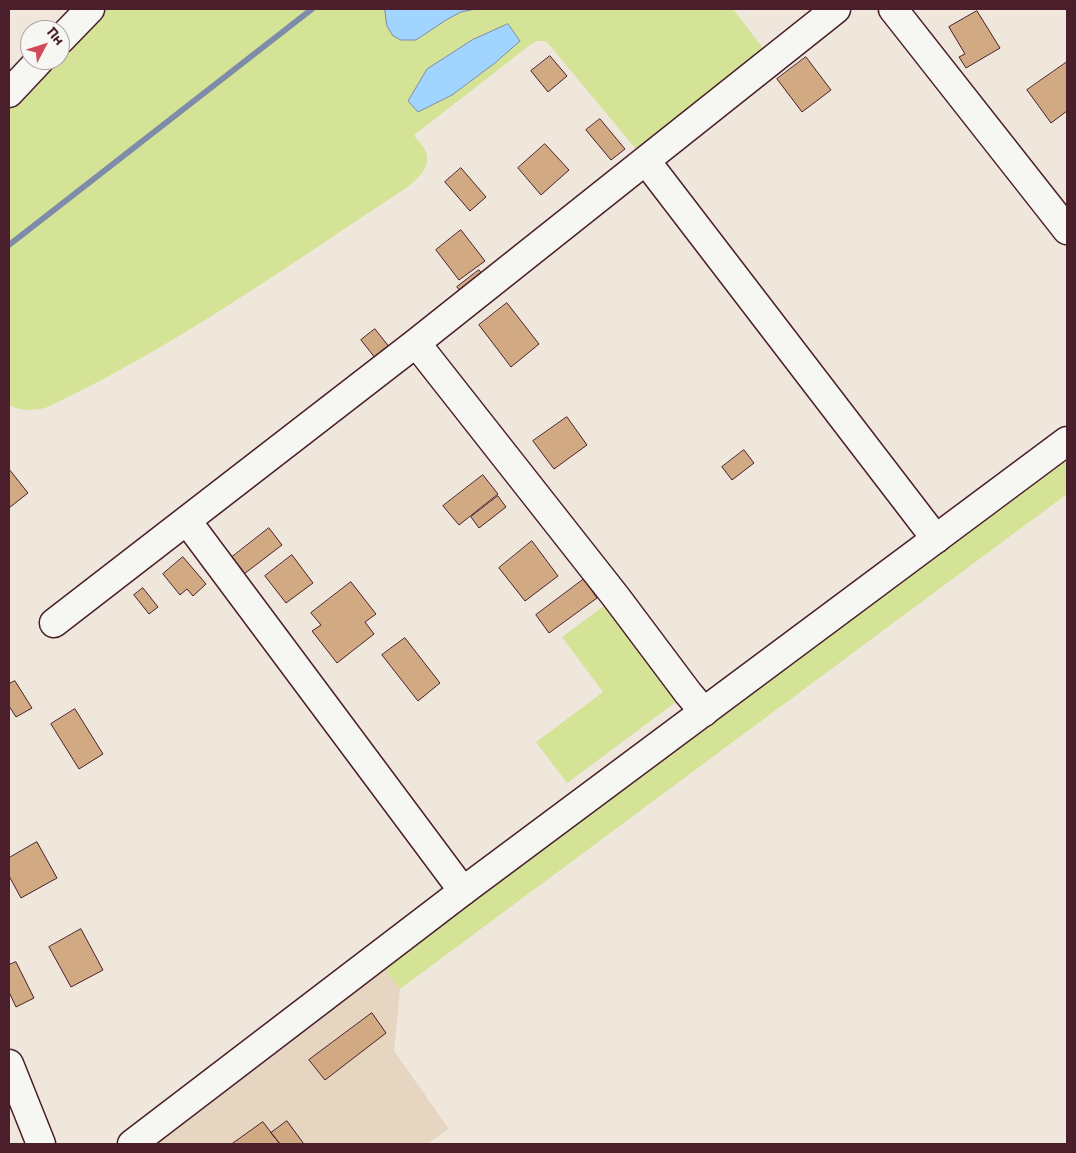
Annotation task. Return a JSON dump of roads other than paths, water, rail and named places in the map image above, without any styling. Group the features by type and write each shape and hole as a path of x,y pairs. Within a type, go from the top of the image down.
{"street":[{"path":"70,30 90,9"},
{"path":"54,623 416,343 836,9"},
{"path":"894,9 1067,230"},
{"path":"9,93 31,70"},
{"path":"646,161 936,539"},
{"path":"416,343 616,596 704,712"},
{"path":"132,1144 463,891 1067,441"},
{"path":"187,521 463,891"},
{"path":"9,1064 42,1144"}],"water":[{"path":"385,9 476,9 461,12 416,40 401,40 393,36 387,26"},
{"path":"508,24 520,41 495,63 452,95 418,112 408,101 427,69 472,40"}],"waterway":[{"path":"9,245 312,9"}]}
